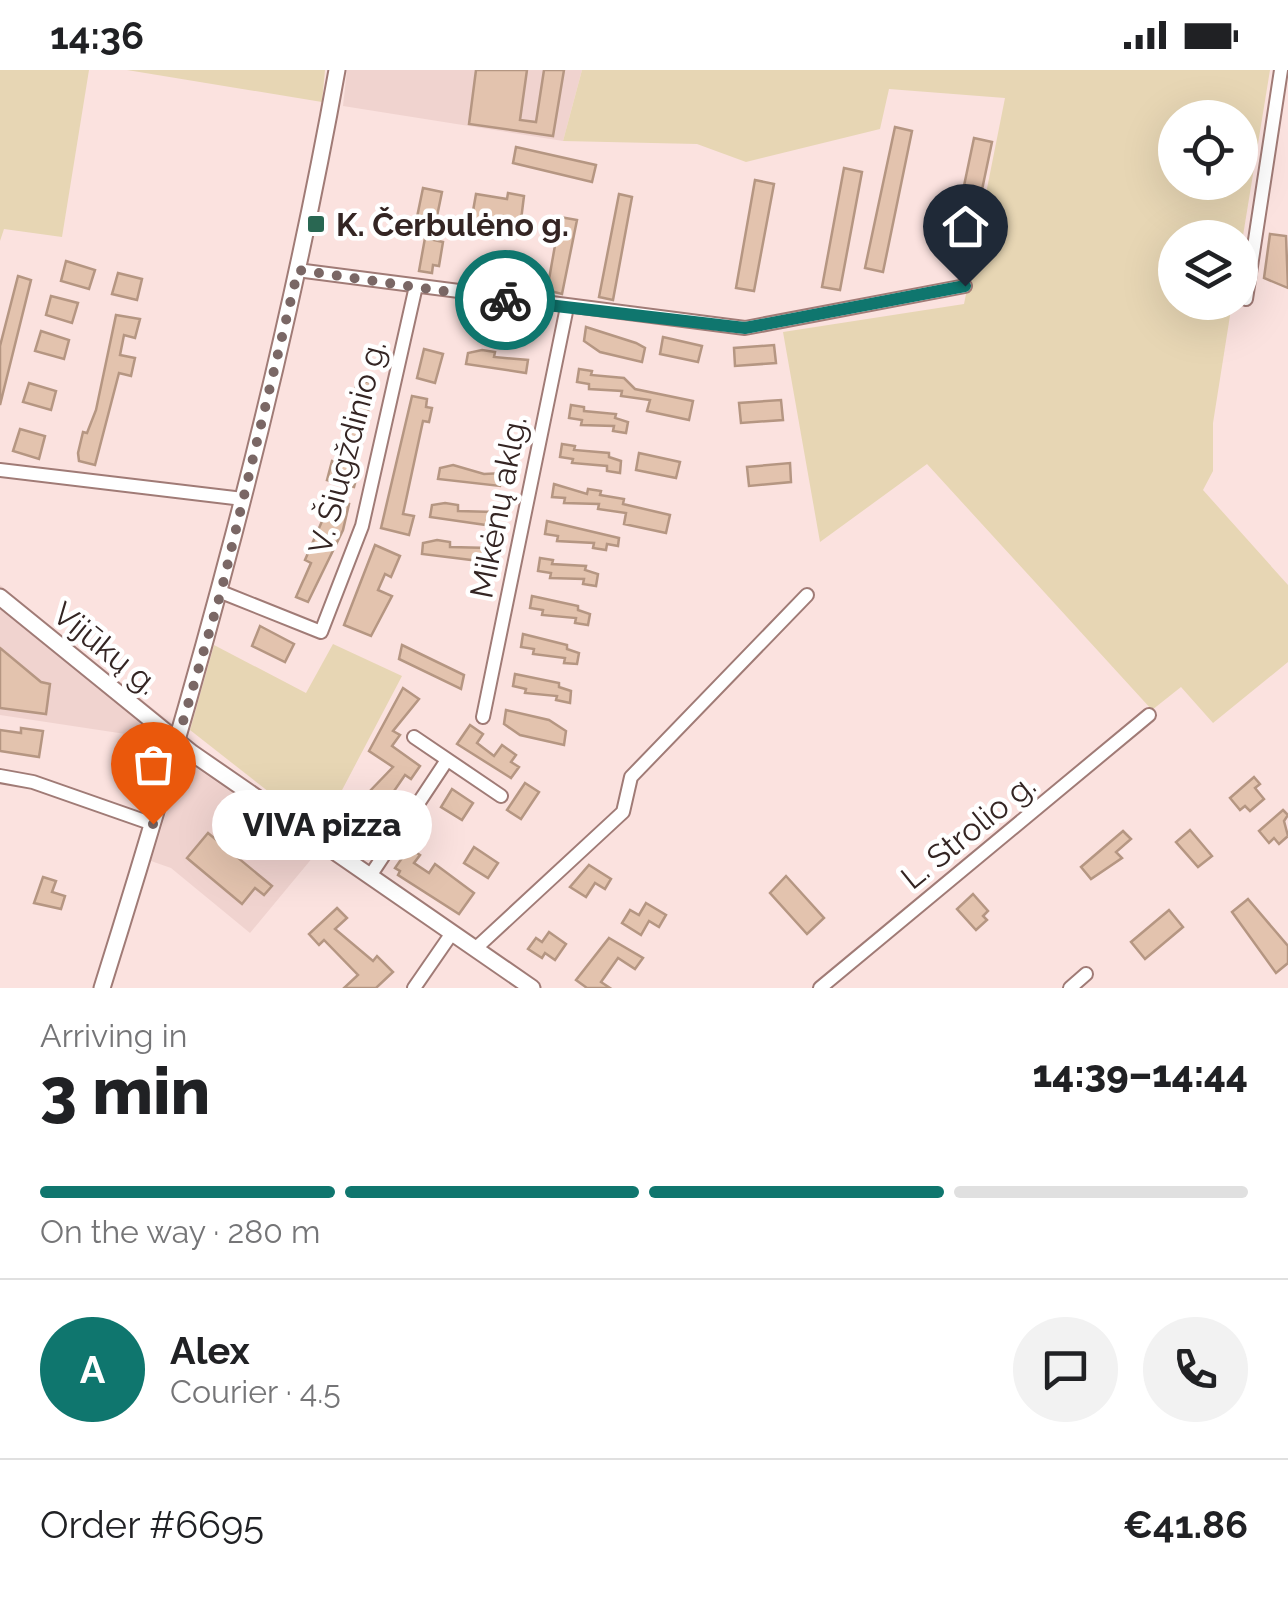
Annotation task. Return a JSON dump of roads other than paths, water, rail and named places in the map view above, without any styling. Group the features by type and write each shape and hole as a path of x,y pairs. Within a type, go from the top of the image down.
{"street":[{"path":"102,988 221,592 298,270 336,70"},
{"path":"1258,221 1281,70"},
{"path":"298,270 745,328 965,286"},
{"name":"V. Šiugždinio g.","path":"221,592 321,632 362,526 416,286"},
{"name":"Mikėnų aklg.","path":"483,717 566,307"},
{"path":"0,470 243,499"},
{"path":"475,949 623,812 630,778 807,596"},
{"name":"Vijūkų g.","path":"0,597 176,742 532,988"},
{"name":"L. Strolio g.","path":"820,988 1150,715"},
{"path":"414,738 501,796"},
{"path":"370,876 447,760"},
{"path":"0,776 33,782 153,824"},
{"path":"414,988 452,933"},
{"path":"1070,988 1086,974"}],"place":[{"name":"K. Čerbulėno g.","path":"316,224"},
{"name":"VIVA pizza","path":"153,824"}]}
